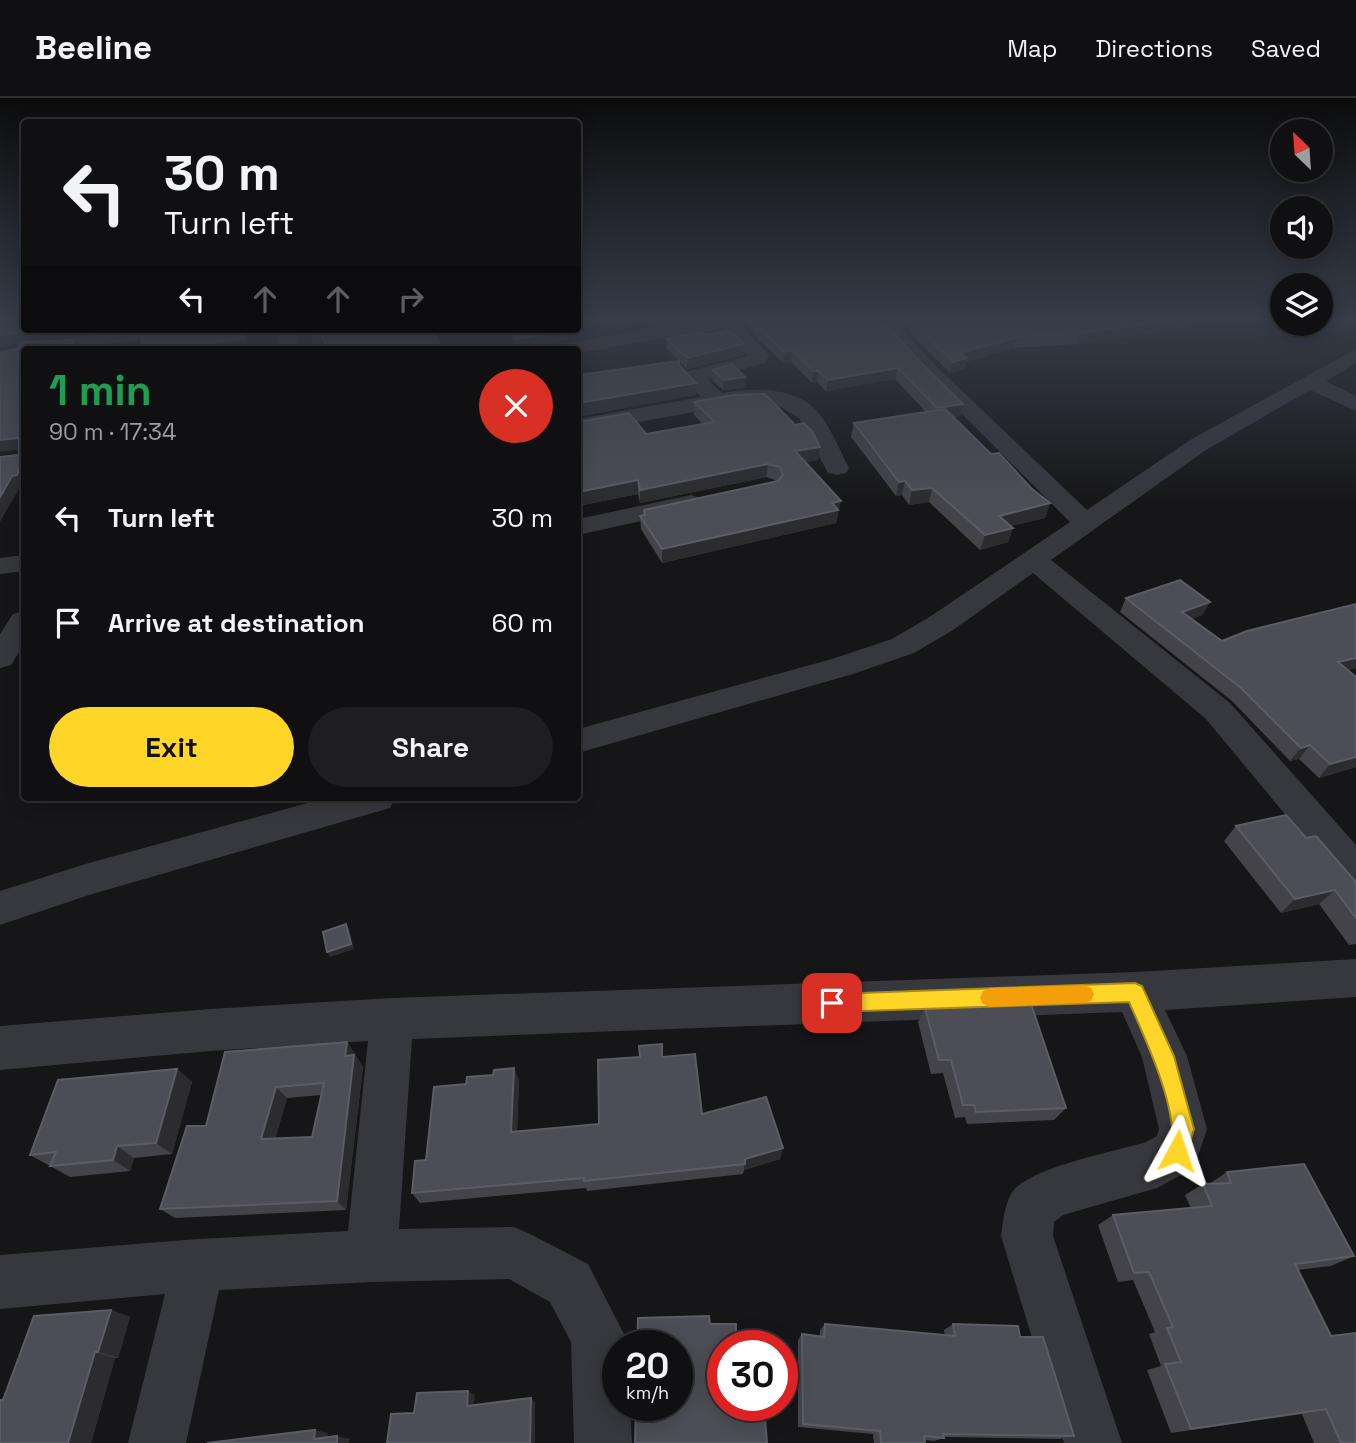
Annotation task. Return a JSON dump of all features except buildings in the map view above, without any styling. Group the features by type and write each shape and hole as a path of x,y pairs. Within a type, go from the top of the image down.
{"street":[{"path":"696,380 716,400"},
{"path":"939,380 1085,522"},
{"path":"581,740 842,667 903,646 942,623 1198,445 1309,381 1356,404"},
{"path":"581,425 716,400 767,398 802,409 810,417 837,468"},
{"path":"581,526 712,499"},
{"path":"1032,558 1218,711 1356,872"},
{"path":"0,566 21,562"},
{"path":"0,658 21,626"},
{"path":"0,908 274,812 355,801"},
{"path":"0,1048 210,1030 392,1019 1135,992 1356,978"},
{"path":"1093,1443 1027,1236 1030,1209 1050,1194 1157,1164 1177,1151 1183,1129 1164,1056 1135,992"},
{"path":"371,1256 392,1019"},
{"path":"0,1283 198,1265 371,1256 514,1253 569,1283 598,1338 603,1443"},
{"path":"157,1443 198,1265"}],"slow traffic":[{"path":"990,998 1084,994"}],"route":[{"path":"832,1003 1135,992 1164,1056 1183,1129 1177,1151"}]}
